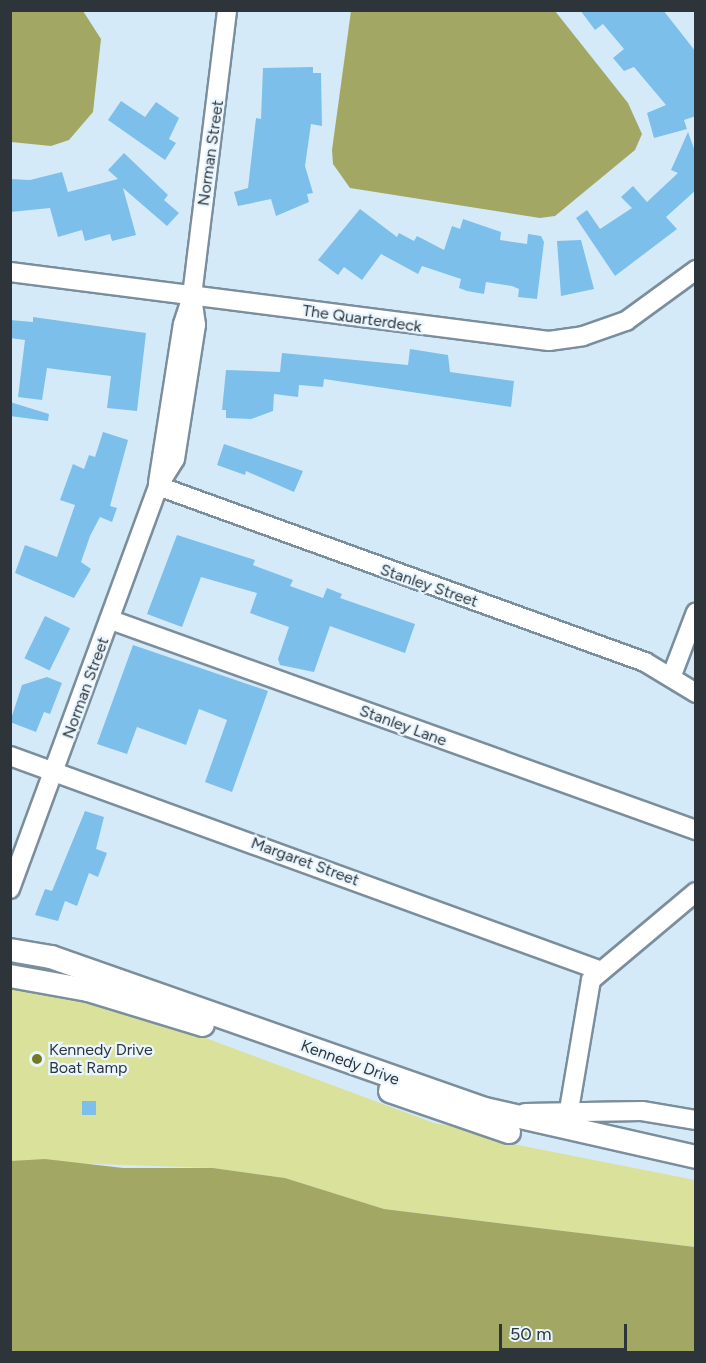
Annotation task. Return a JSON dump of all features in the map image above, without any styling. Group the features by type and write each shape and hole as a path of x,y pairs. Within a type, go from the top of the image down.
{"street":[{"name":"Norman Street","path":"10,889 111,620 158,486 183,324 192,296 227,10"},
{"name":"The Quarterdeck","path":"10,272 549,341 583,336 626,321 696,270"},
{"name":"Stanley Street","path":"158,486 672,675 696,693"},
{"path":"672,675 696,612"},
{"name":"Stanley Lane","path":"111,620 696,830"},
{"name":"Margaret Street","path":"10,756 599,970"},
{"path":"569,1110 589,986 599,970 696,892"},
{"name":"Kennedy Drive","path":"10,950 51,957 467,1103 563,1130 696,1157"},
{"path":"10,962 68,975 118,999"},
{"name":"Kennedy Drive","path":"10,976 118,999 285,1049 462,1119 696,1168"},
{"path":"467,1103 504,1112 642,1111 696,1120"}],"shaded area":[{"path":"11,10 83,11 101,39 93,112 69,140 51,146 11,142"},
{"path":"351,11 555,11 628,103 642,134 635,150 555,216 540,218 350,188 333,164 332,150"},
{"path":"10,983 75,994 168,1024 434,1123 478,1131 493,1140 695,1180 695,1247 384,1209 285,1178 213,1168 11,1161"},
{"path":"45,1159 123,1168 213,1168 285,1178 384,1209 695,1247 695,1352 11,1352 11,1161"}],"building":[{"path":"580,10 663,10 696,52 696,116 684,120 687,129 654,138 647,113 666,105 634,67 624,71 613,58 624,49 603,24 595,30"},
{"path":"313,67 313,73 321,73 322,126 311,124 305,166 313,193 307,194 309,202 276,216 271,199 238,206 234,192 248,188 256,118 261,119 263,68"},
{"path":"121,101 145,117 156,102 179,118 169,139 176,143 165,160 108,120"},
{"path":"688,132 696,154 696,190 666,217 677,229 615,276 576,218 587,210 600,229 632,208 621,197 633,186 647,202 678,173 671,170"},
{"path":"124,153 168,195 164,200 179,213 167,226 123,188 136,235 112,241 110,234 85,241 82,230 58,237 50,208 10,212 10,179 30,180 62,172 68,192 118,179 108,170"},
{"path":"360,209 397,237 399,233 414,241 417,236 444,250 452,226 460,229 463,219 501,232 500,240 527,244 528,234 541,236 544,242 537,299 518,297 519,289 512,286 486,282 484,294 467,291 459,288 461,279 422,266 418,274 381,254 362,280 344,267 338,275 318,260"},
{"path":"581,240 594,289 561,296 557,241"},
{"path":"33,317 146,333 137,411 107,408 111,376 47,368 42,400 18,397 25,340 10,338 10,320 33,322"},
{"path":"410,349 448,355 450,372 514,381 511,407 324,379 323,387 299,385 298,397 274,394 273,411 251,419 226,418 226,410 222,410 226,370 280,372 282,353 408,365"},
{"path":"10,402 49,414 48,421 10,416"},
{"path":"103,432 128,440 110,506 117,508 112,522 100,517 90,536 81,562 91,569 74,598 15,573 25,545 57,557 75,505 60,500 73,464 84,469 89,455 95,457"},
{"path":"224,444 303,471 294,492 246,471 245,475 217,465"},
{"path":"177,535 255,560 253,565 293,580 290,586 323,598 327,588 342,594 340,598 415,624 405,653 330,626 314,672 280,665 278,659 289,627 250,613 257,593 201,577 182,627 147,614"},
{"path":"45,616 70,628 50,671 24,658"},
{"path":"133,645 268,691 232,792 205,782 227,720 199,709 186,745 137,727 127,754 97,744"},
{"path":"47,677 62,683 50,714 44,712 36,732 10,722 22,685"},
{"path":"85,811 104,817 96,849 107,853 98,877 89,873 77,906 65,901 58,921 35,915 45,889 52,891"},
{"path":"82,1101 96,1101 96,1115 82,1115"}],"place":[{"name":"Kennedy Drive Boat Ramp","path":"37,1059"}]}
